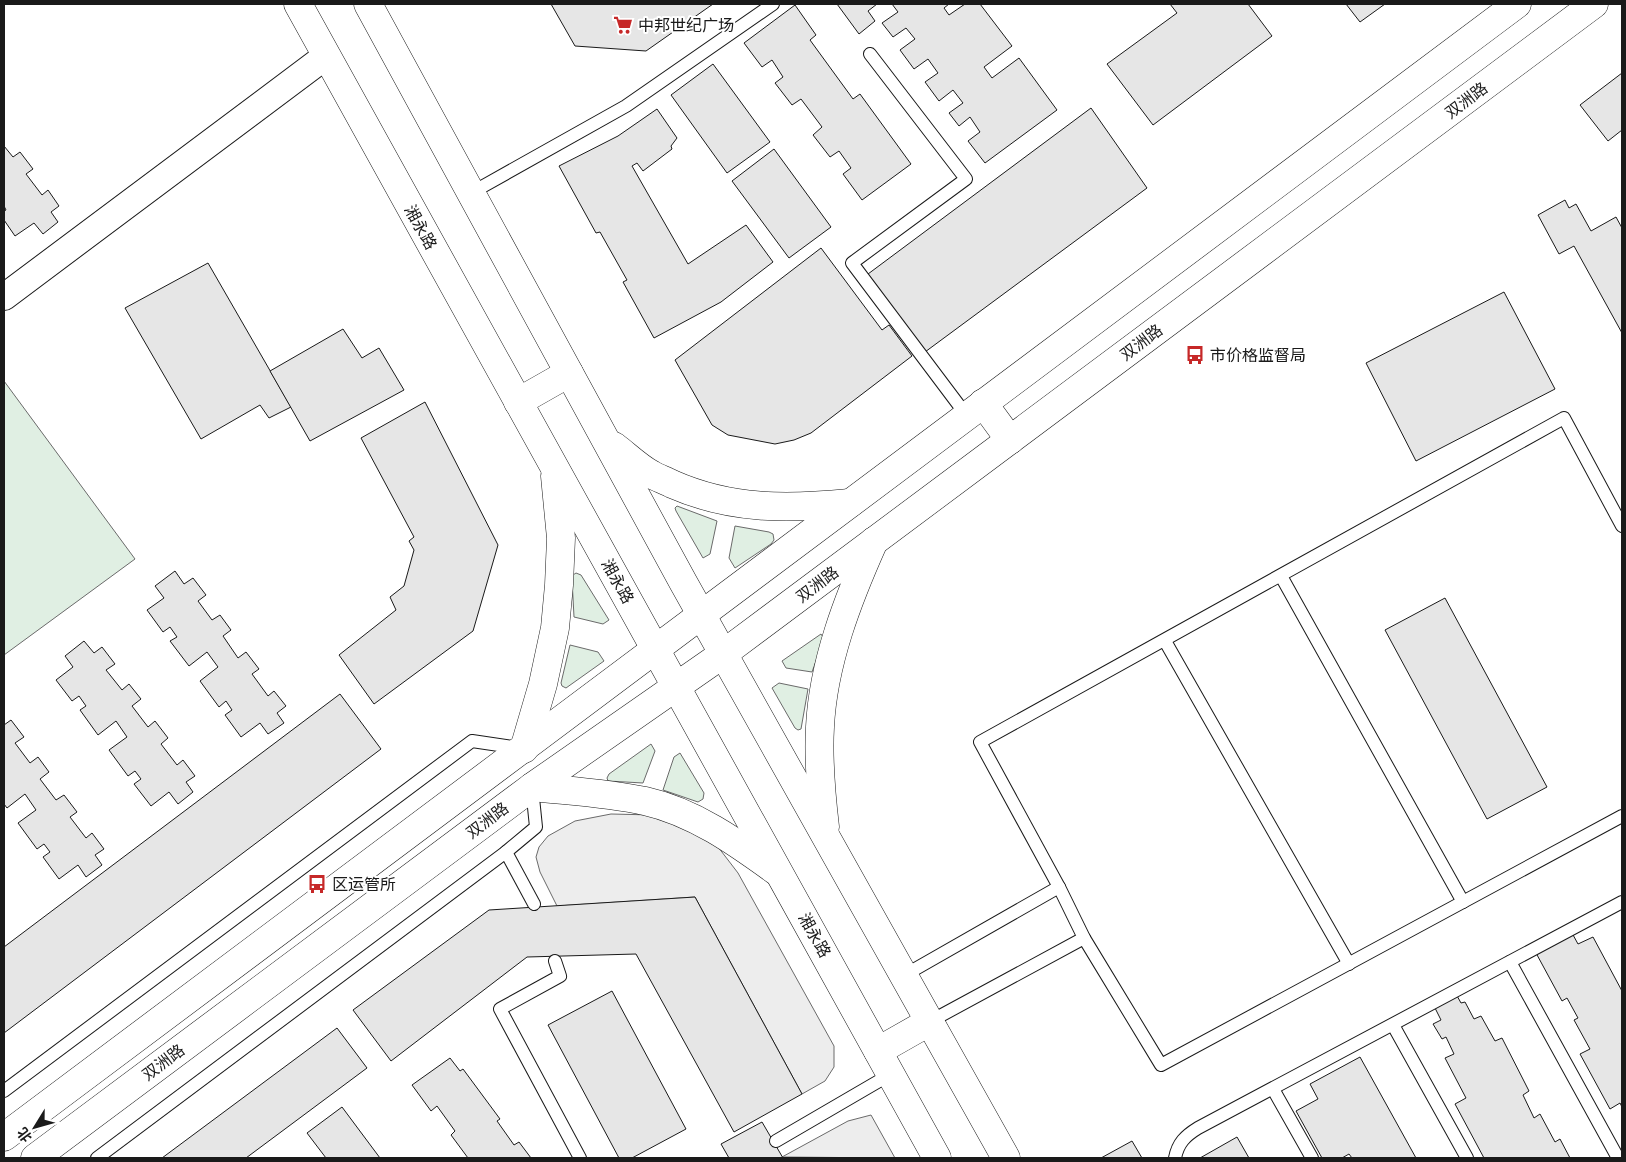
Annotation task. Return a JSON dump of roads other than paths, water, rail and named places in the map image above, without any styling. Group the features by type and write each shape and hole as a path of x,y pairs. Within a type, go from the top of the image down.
{"main road":[{"name":"湘永路","path":"298,4 938,1158"},
{"path":"368,4 723,654 1006,1158"},
{"path":"4,1137 1517,4"},
{"name":"双洲路","path":"34,1158 532,787 723,654 1594,4"},
{"path":"518,402 570,373"},
{"path":"975,410 1010,440"},
{"path":"606,440 650,474 695,494 732,503 766,506 804,507 850,503"},
{"path":"524,749 543,684 555,628 561,538 554,467"},
{"path":"826,838 819,773 820,726 826,682 838,634 854,586 874,541"},
{"path":"532,787 646,801 679,812 728,837 782,875"},
{"path":"878,1050 929,1022"}],"street":[{"path":"4,297 326,56"}],"lane":[{"path":"471,193 626,106 773,4"},
{"path":"870,54 966,179 852,263 975,410"},
{"path":"1622,526 1564,418 980,742 1059,887 1084,938 1161,1065 1622,816"},
{"path":"1281,576 1463,902"},
{"path":"1165,641 1349,964"},
{"path":"4,1092 472,741 524,749"},
{"path":"97,1158 506,852 536,827 532,787"},
{"path":"506,852 534,904"},
{"path":"903,976 1059,887"},
{"path":"1176,1158 1177,1149 1185,1136 1622,902"},
{"path":"929,1022 1084,938"},
{"path":"555,961 560,976 500,1009 580,1158"},
{"path":"1510,962 1618,1158"},
{"path":"1393,1025 1467,1158"},
{"path":"776,1142 891,1074"},
{"path":"1273,1088 1312,1158"}],"place":[{"name":"中邦世纪广场","path":"623,25"},
{"name":"市价格监督局","path":"1195,355"},
{"name":"区运管所","path":"317,884"}]}
